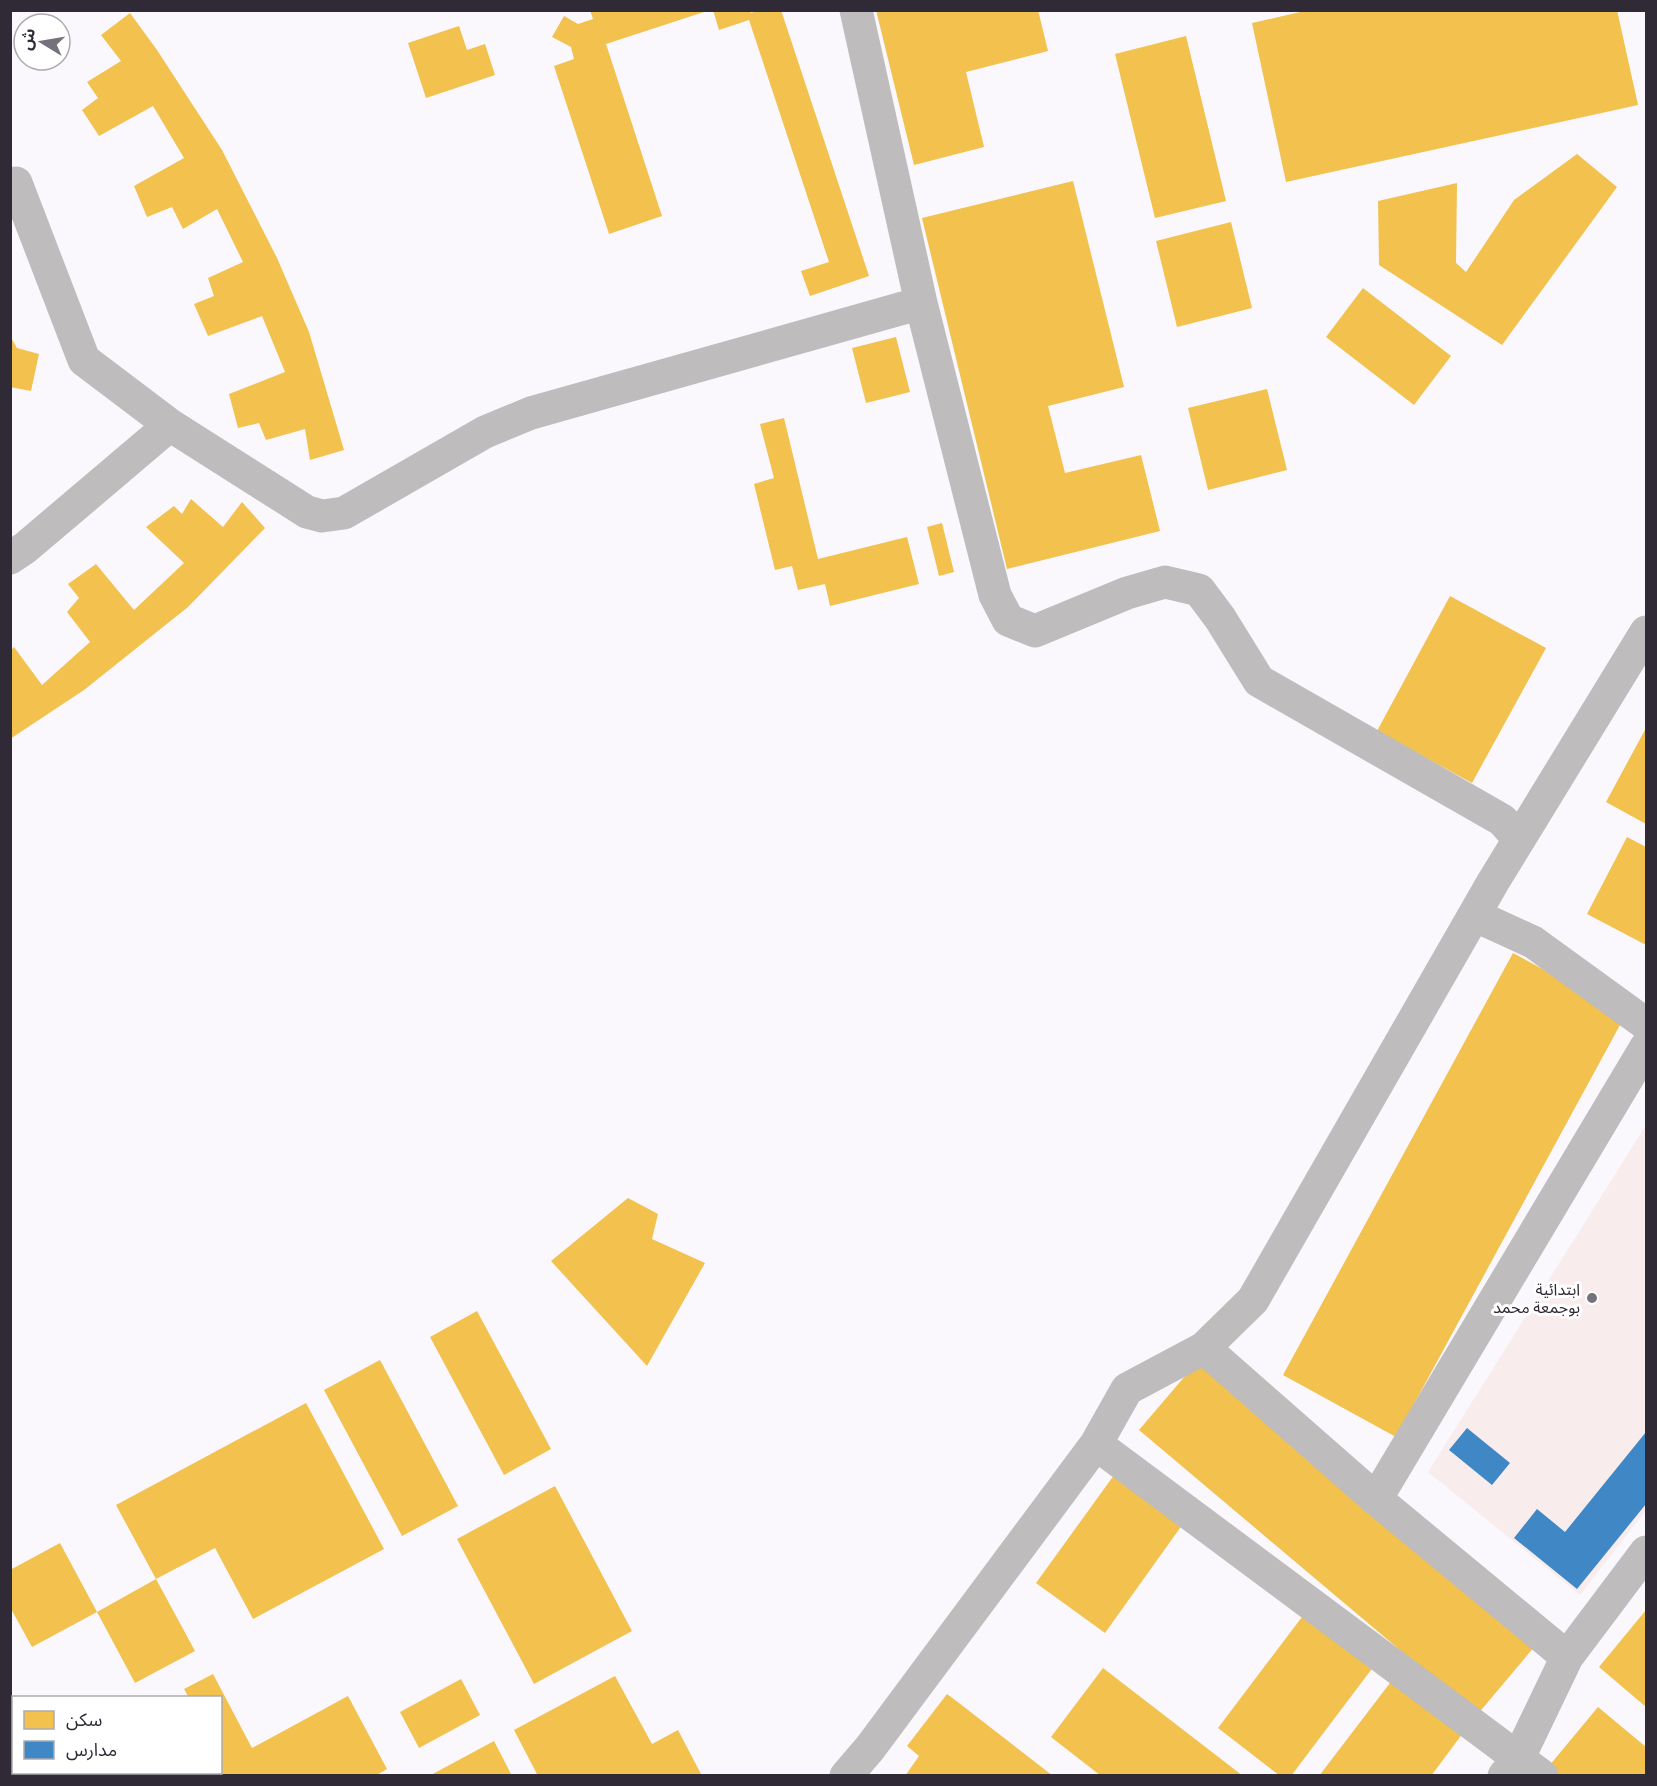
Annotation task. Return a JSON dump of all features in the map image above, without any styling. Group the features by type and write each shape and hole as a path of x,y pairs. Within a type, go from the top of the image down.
{"street":[{"path":"856,10 921,303 995,595 1008,620 1035,631 1127,593 1165,582 1199,590 1220,618 1259,681 1502,820 1519,839"},
{"path":"10,184 16,183 84,360 170,424 307,512 322,516 344,513 485,432 531,413 921,303"},
{"path":"10,558 25,548 170,424"},
{"path":"846,1776 878,1739 1096,1444 1127,1389 1204,1348 1253,1300 1474,915 1647,632"},
{"path":"1474,915 1533,942 1647,1024"},
{"path":"1376,1499 1647,1047"},
{"path":"1204,1348 1376,1499 1568,1657"},
{"path":"1096,1444 1522,1769 1568,1657 1647,1552"}],"shaded area":[{"name":"ابتدائية بوجمعة محمد","path":"1646,1125 1646,1510 1580,1595 1428,1472"}],"building: سكن":[{"path":"590,10 707,11 606,44 662,216 609,234 554,66 574,59 571,47 552,37 564,16 578,24 593,19"},
{"path":"713,10 750,10 751,13 760,10 781,10 869,276 810,296 801,271 829,262 749,20 719,30"},
{"path":"876,10 1038,10 1048,51 966,72 984,147 914,165"},
{"path":"1309,10 1617,10 1638,105 1286,182 1252,23"},
{"path":"130,13 222,150 277,258 309,332 344,450 310,460 305,429 266,440 259,423 238,428 229,394 285,372 262,316 208,336 194,304 214,296 208,278 243,262 217,209 183,229 172,207 147,217 134,186 184,158 153,106 99,136 82,110 98,98 87,82 121,61 101,35"},
{"path":"459,26 467,50 485,44 495,75 426,98 408,43"},
{"path":"1186,36 1226,201 1155,218 1115,54"},
{"path":"1577,154 1617,187 1502,345 1379,265 1378,201 1457,183 1456,263 1466,272 1514,200"},
{"path":"1073,181 1124,387 1048,406 1065,473 1141,455 1160,531 1007,569 922,218"},
{"path":"1231,222 1252,308 1177,327 1156,241"},
{"path":"1363,288 1451,356 1414,405 1326,337"},
{"path":"10,336 17,348 39,354 31,391 10,387"},
{"path":"896,337 910,392 866,403 852,348"},
{"path":"1267,389 1287,470 1208,490 1188,408"},
{"path":"784,418 818,559 907,537 919,584 830,606 825,584 798,590 792,566 775,570 754,484 774,478 760,424"},
{"path":"191,499 223,527 242,502 265,528 188,607 84,690 10,739 10,651 14,647 42,685 90,642 67,612 79,598 68,584 96,564 134,610 184,563 146,527 174,506 182,514"},
{"path":"942,523 954,572 939,576 927,527"},
{"path":"1450,596 1546,648 1472,783 1377,731"},
{"path":"1646,728 1646,824 1606,802"},
{"path":"1627,837 1646,847 1646,945 1587,914"},
{"path":"1513,953 1626,1014 1396,1437 1283,1375"},
{"path":"628,1198 658,1214 652,1239 705,1263 647,1366 551,1261"},
{"path":"477,1311 551,1449 504,1475 430,1337"},
{"path":"380,1360 458,1506 402,1536 324,1390"},
{"path":"1197,1362 1535,1646 1477,1715 1139,1430"},
{"path":"306,1403 384,1549 253,1619 215,1548 156,1579 116,1505"},
{"path":"1117,1471 1185,1521 1105,1633 1036,1583"},
{"path":"555,1486 632,1631 534,1684 457,1539"},
{"path":"60,1543 97,1612 32,1647 10,1607 10,1570"},
{"path":"156,1579 195,1651 135,1683 97,1612"},
{"path":"1308,1609 1377,1662 1291,1776 1280,1776 1218,1728"},
{"path":"1646,1610 1646,1707 1599,1667"},
{"path":"1103,1668 1243,1776 1101,1776 1051,1737"},
{"path":"213,1674 252,1748 348,1696 387,1769 375,1776 201,1776 222,1774 222,1696 188,1696 184,1689"},
{"path":"615,1676 652,1744 678,1730 702,1776 538,1776 514,1730"},
{"path":"461,1679 480,1715 419,1748 400,1712"},
{"path":"1393,1679 1463,1733 1431,1776 1319,1776"},
{"path":"947,1694 1053,1776 905,1776 919,1756 907,1746"},
{"path":"1598,1707 1646,1747 1646,1776 1560,1776 1549,1766"},
{"path":"494,1741 512,1776 429,1776"},
{"path":"10,1762 12,1762 12,1774 34,1774 35,1776 10,1776"},
{"path":"97,1774 187,1774 188,1776 98,1776"}],"building: مدارس":[{"path":"1467,1428 1510,1463 1492,1485 1449,1450"},
{"path":"1646,1432 1646,1504 1577,1589 1514,1538 1537,1509 1565,1532"}],"place":[{"name":"ابتدائية بوجمعة محمد","path":"1592,1298"}]}
